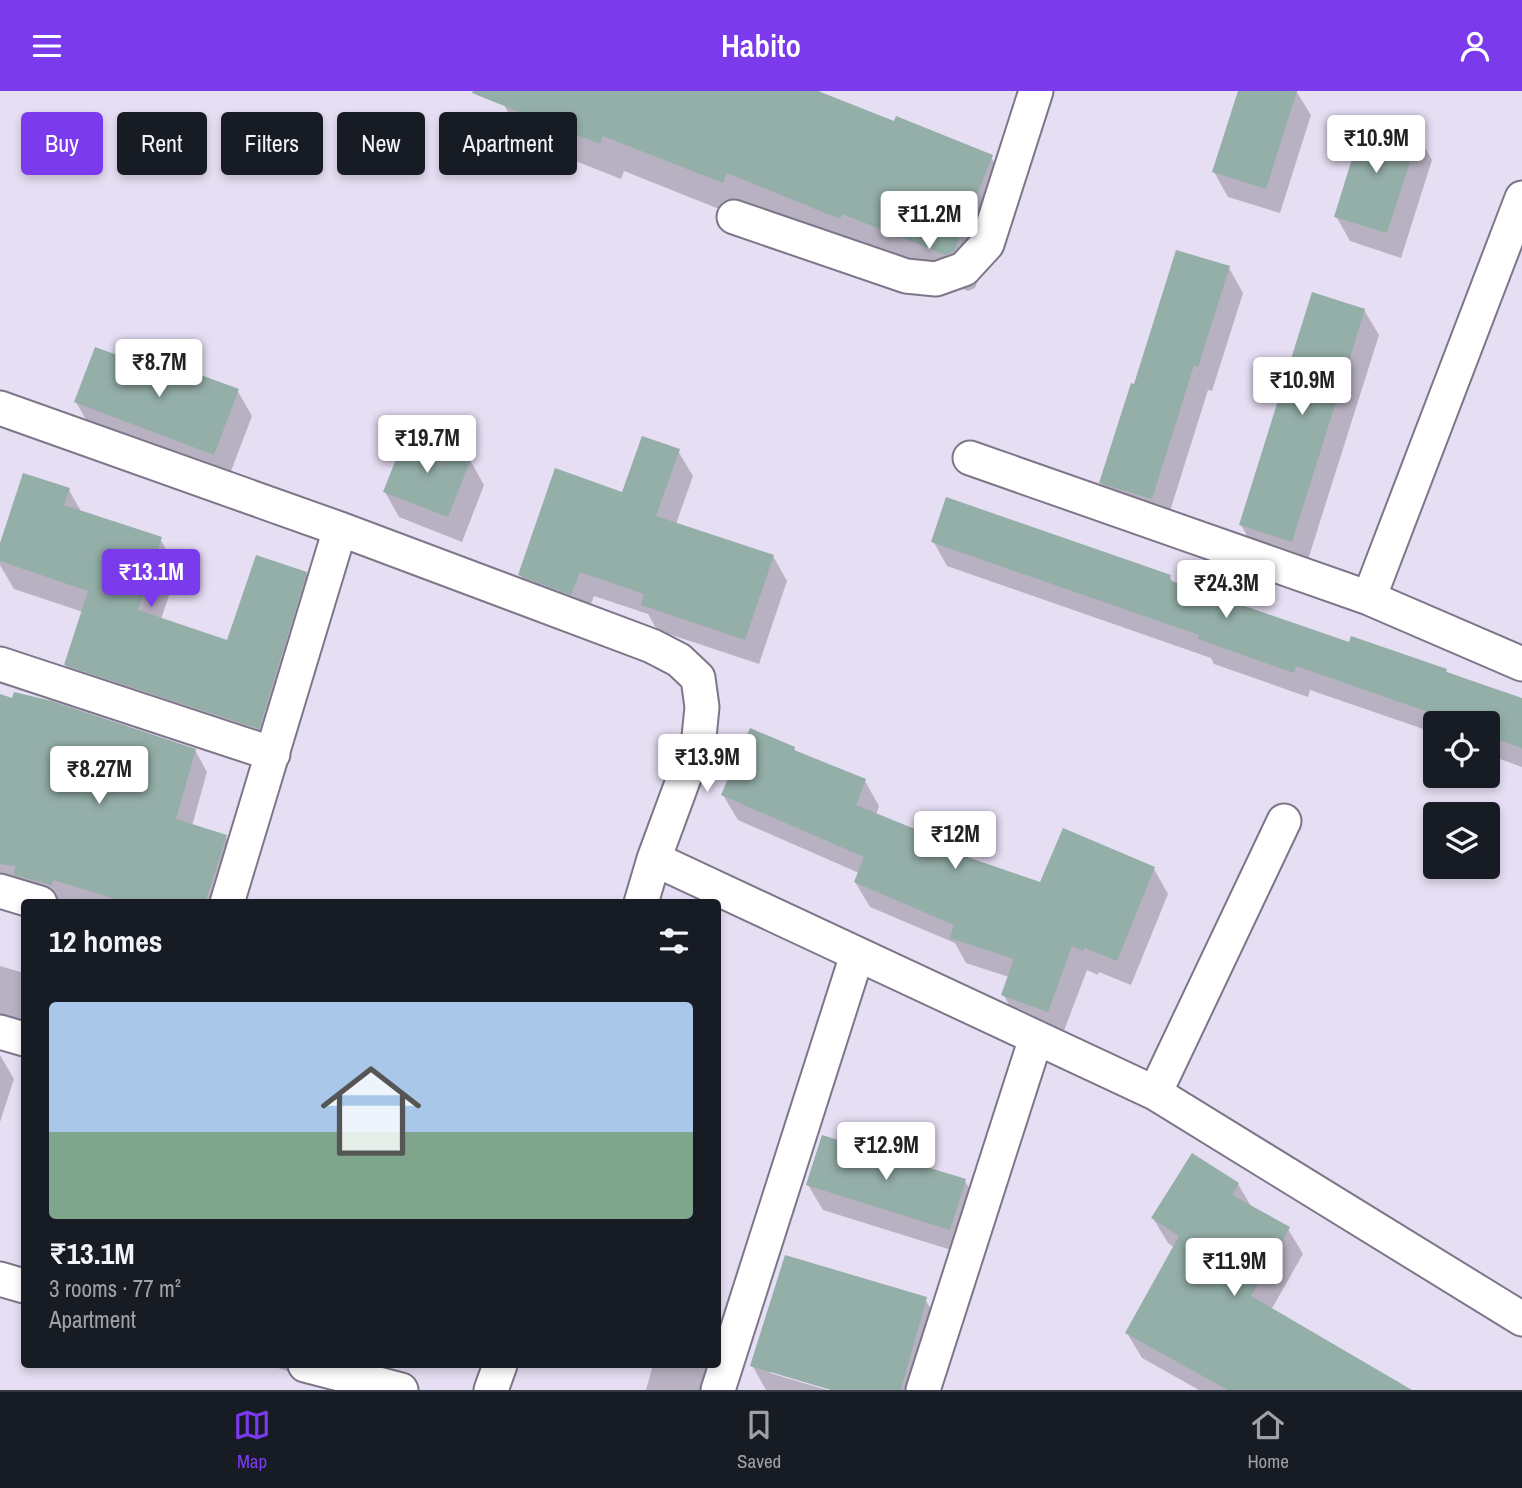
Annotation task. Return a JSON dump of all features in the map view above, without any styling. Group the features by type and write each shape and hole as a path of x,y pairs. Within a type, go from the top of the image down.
{"street":[{"path":"734,217 906,276 936,279 964,269 987,244 1036,91"},
{"path":"1369,599 1522,198"},
{"path":"0,408 340,529 652,646 679,660 698,678 702,707 699,737 642,899"},
{"path":"970,459 1369,599 1522,664"},
{"path":"228,899 340,529"},
{"path":"0,664 273,754"},
{"path":"1155,1093 1284,821"},
{"path":"654,859 1155,1093 1522,1319"},
{"path":"0,891 27,899"},
{"path":"718,1390 857,955"},
{"path":"0,1032 21,1038"},
{"path":"923,1390 1036,1038"},
{"path":"0,1279 21,1285"},
{"path":"316,1368 401,1390"},
{"path":"491,1390 499,1368"}],"building":[{"path":"818,91 894,121 896,116 993,155 954,251 946,255 842,214 840,219 727,173 723,183 603,136 600,144 577,135 577,112 520,112 472,93"},
{"path":"1238,91 1297,91 1266,189 1212,172"},
{"path":"1365,117 1419,134 1387,233 1334,217"},
{"path":"1176,250 1230,266 1198,367 1194,365 1152,499 1099,483 1131,383 1134,384"},
{"path":"1312,292 1365,309 1292,542 1239,525"},
{"path":"95,347 162,371 165,362 239,389 214,455 74,402"},
{"path":"406,434 471,459 448,517 383,492"},
{"path":"642,436 680,449 656,516 774,555 745,640 641,605 644,594 580,572 571,595 518,575 555,468 622,492"},
{"path":"23,473 70,488 64,505 162,537 138,610 227,640 256,555 307,572 259,729 64,665 88,591 0,561 0,543"},
{"path":"946,497 1171,575 1169,580 1349,642 1351,636 1447,669 1446,672 1522,698 1522,748 1500,740 1500,711 1425,711 1296,666 1294,673 1198,639 1199,635 931,542"},
{"path":"14,692 52,701 196,749 176,819 227,835 206,899 116,899 53,880 52,885 14,875 15,866 0,864 0,694 12,698"},
{"path":"750,728 795,747 794,750 866,779 856,805 927,834 924,842 1040,882 1063,828 1155,867 1117,961 1085,948 1083,951 1072,946 1048,1012 1001,995 1014,959 950,938 954,925 854,882 864,857 721,795"},
{"path":"822,1135 966,1179 950,1230 806,1185"},
{"path":"1192,1153 1239,1183 1232,1195 1290,1227 1251,1296 1412,1390 1228,1390 1125,1333 1179,1236 1151,1218"},
{"path":"785,1255 927,1297 901,1390 831,1390 750,1366"}]}
